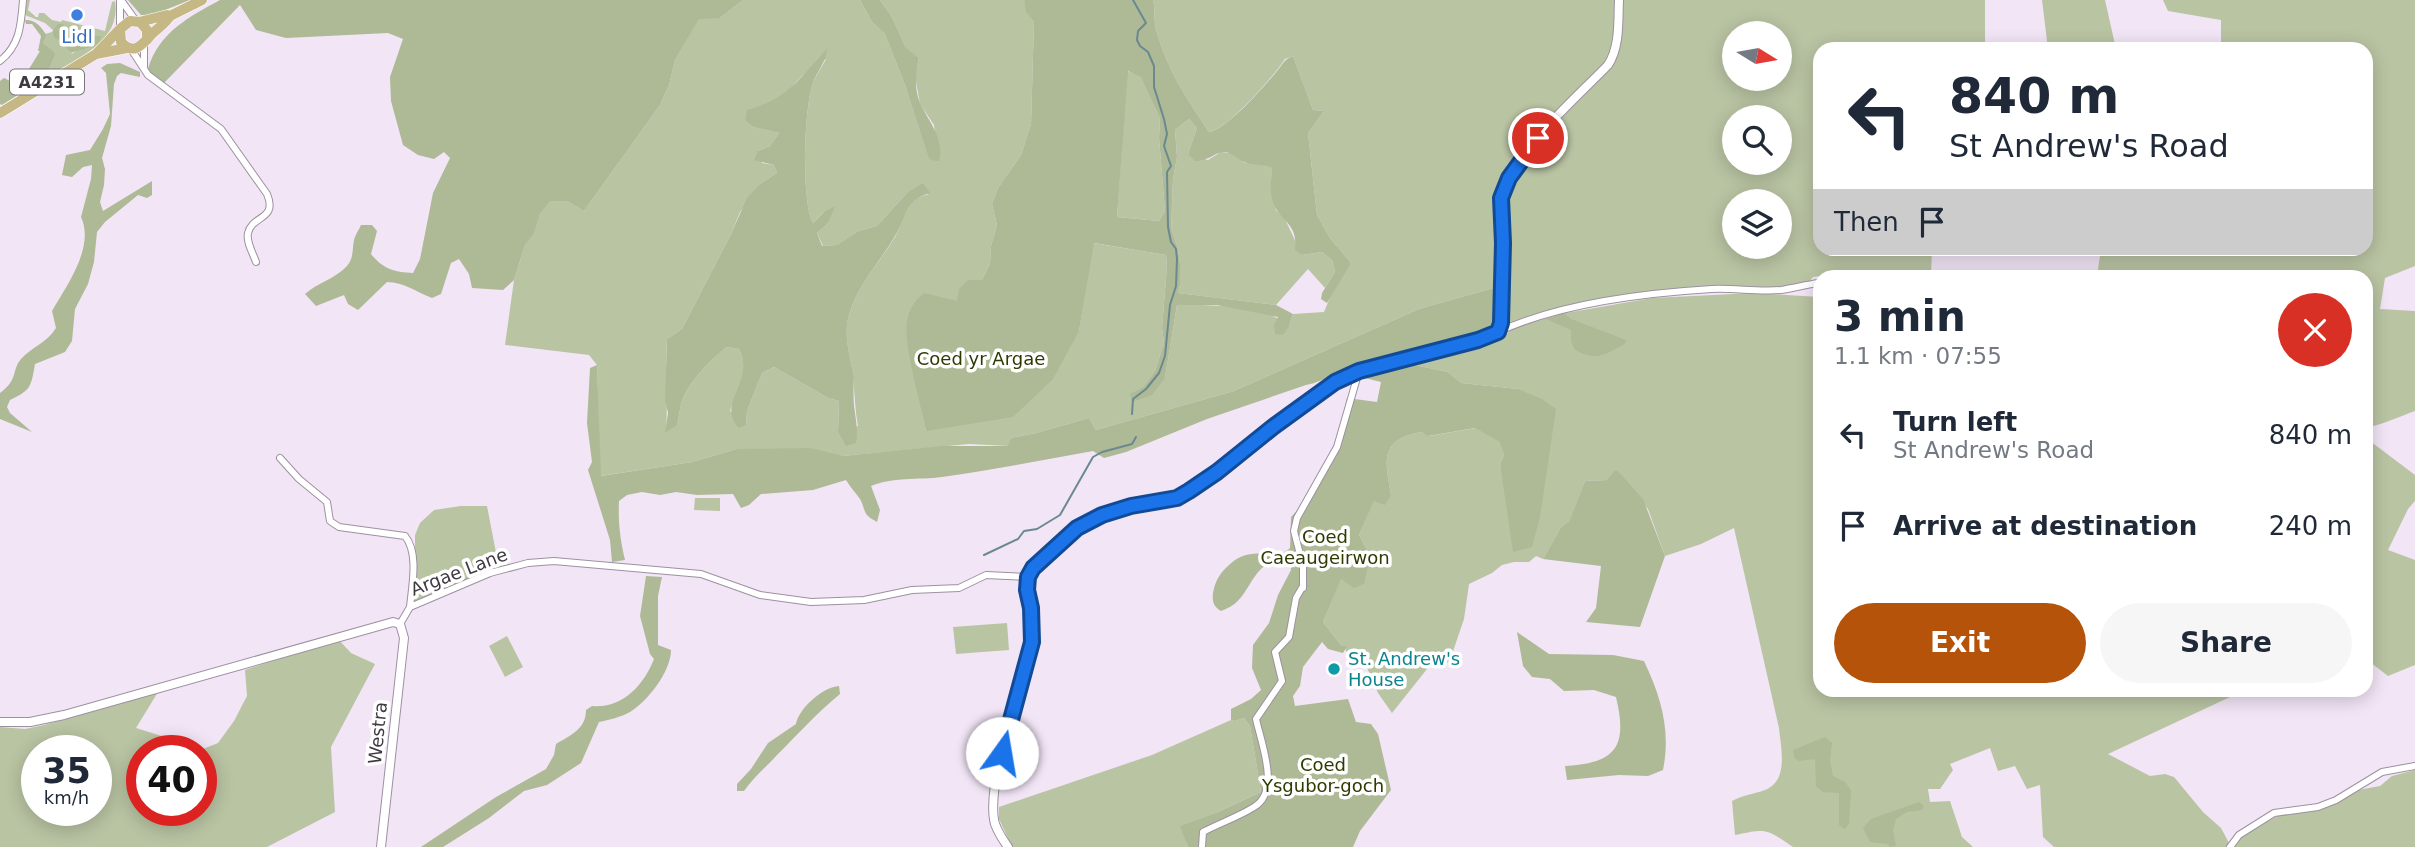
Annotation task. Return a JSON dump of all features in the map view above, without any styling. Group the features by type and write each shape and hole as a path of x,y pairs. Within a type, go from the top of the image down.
{"main road":[{"name":"A4231","path":"0,113 96,54 126,22 170,16 202,0"},
{"name":"A4231","path":"96,54 129,49 145,42 170,16"},
{"path":"137,21 147,30 145,42"},
{"path":"120,30 121,42 129,49"}],"street":[{"path":"0,61 11,51 20,35 23,0"},
{"path":"120,0 137,21"},
{"path":"120,0 120,30"},
{"path":"1500,328 1503,191 1509,178 1548,125 1614,57 1619,0"},
{"path":"145,42 145,70"},
{"path":"129,49 145,70 166,89 221,129 267,194 270,202 268,214 250,228 248,233 256,262"},
{"path":"1008,847 995,823 993,800 1006,737 1032,642 1028,577 1033,568 1077,528 1102,515 1131,506 1177,498 1217,472 1322,391 1359,371 1478,340 1500,328 1530,320 1654,293 1726,289 1780,290 1813,284"},
{"path":"1202,847 1203,832 1257,806 1269,789 1256,719 1282,681 1275,652 1289,637 1296,598 1303,588 1303,566 1294,531 1297,518 1337,447 1359,371"},
{"path":"280,458 299,479 327,502 330,521 339,527 405,536 410,541 410,607"},
{"name":"Argae Lane","path":"400,624 410,607 491,573 554,561 701,574 760,595 811,602 864,600 912,590 959,588 986,575 1028,577"},
{"path":"0,722 30,722 64,715 267,659 386,622 400,624"},
{"name":"Westra","path":"381,847 404,638 400,624"},
{"path":"2230,847 2239,835 2274,813 2318,807 2336,800 2382,772 2415,766"}],"green space":[{"path":"27,0 30,0 28,10 36,17 39,13 44,13 52,20 105,31 112,2 115,1 115,16 111,28 93,48 45,78 55,56 43,43 47,36 45,34 52,32 54,38 59,39 72,54 78,49 89,48 87,36 82,32 54,31 45,23 25,15"},
{"path":"128,0 190,0 150,16 141,15"},
{"path":"220,0 743,0 720,18 699,19 675,60 669,85 660,105 584,211 567,201 550,201 540,214 534,233 525,245 514,280 503,290 472,288 469,274 459,259 451,263 441,294 432,298 404,285 387,282 358,310 348,304 344,295 316,306 305,294 347,266 361,225 372,225 377,231 371,254 375,259 389,269 413,273 420,259 433,193 450,158 444,152 434,159 418,155 403,145 391,101 390,77 403,39 388,33 286,38 256,30 240,5 164,83 152,75 148,69 167,35"},
{"path":"743,0 860,0 872,22 885,34 929,158 939,162 934,125 920,104 915,76 919,58 905,48 892,17 880,0 1024,0 1027,12 1034,22 1031,124 1021,155 998,188 992,204 997,225 991,246 990,264 982,280 957,301 907,321 908,345 926,431 1079,331 1093,243 1166,255 1162,328 1164,343 1155,371 1144,388 1165,378 1177,305 1236,307 1266,313 1289,326 1293,314 1324,312 1333,290 1351,263 1330,238 1317,215 1308,133 1324,111 1313,110 1293,56 1285,59 1238,113 1209,132 1166,59 1156,29 1153,0 1616,0 1612,50 1606,62 1536,133 1498,188 1500,237 1497,287 1419,309 1234,391 1096,430 1089,418 1011,438 1009,446 969,444 843,456 772,449 737,449 692,462 600,476 597,365 589,355 505,345 514,280 525,245 550,200 567,201 584,211 660,105 669,85 675,60 699,18 720,18","holes":["826,59 814,80 810,95 805,154 809,212 813,223 824,212 828,223 817,233 823,246 837,245 858,231 877,226 907,193 929,194 914,200 910,205 895,237 857,294 849,315 847,339 858,426 838,431 839,401 828,398 774,367 762,373 747,411 746,425 730,411 742,380 744,366 739,349 727,347 708,363 691,384 683,398 677,426 666,432 667,339 682,329 740,212 760,184 777,173 774,165 762,163 758,151 770,146 779,133 753,127 745,121 787,92 802,76"]},
{"path":"860,0 880,0 892,17 905,47 919,58 916,89 938,140 939,162 929,159 885,34 872,22"},
{"name":"Coed yr Argae","path":"1024,0 1153,0 1156,29 1166,59 1209,132 1235,116 1286,60 1293,56 1313,110 1324,111 1308,133 1317,215 1330,238 1351,263 1327,303 1321,299 1335,272 1332,260 1322,252 1302,255 1295,250 1293,230 1273,203 1272,168 1241,161 1226,152 1195,161 1188,154 1197,128 1189,119 1175,130 1177,157 1173,179 1171,230 1180,263 1178,293 1276,305 1293,314 1283,335 1275,334 1274,325 1278,317 1217,305 1177,305 1165,378 1152,395 1132,402 1130,394 1144,387 1155,371 1164,343 1162,328 1166,255 1094,243 1079,331 1053,379 1013,417 926,431 908,344 908,317 913,305 924,293 957,301 959,289 968,280 982,280 990,264 991,246 997,225 992,204 998,188 1021,155 1031,124 1034,22 1026,12","holes":["1128,71 1141,77 1160,119 1165,211 1159,221 1117,217"]},
{"path":"1622,0 1985,0 1985,42 1813,42 1813,256 1932,256 1931,270 1813,270 1813,277 1809,282 1783,288 1712,288 1561,310 1507,324 1504,320 1505,195 1508,186 1547,131 1615,62"},
{"path":"2042,0 2105,0 2114,42 2047,42"},
{"path":"2163,0 2415,0 2415,266 2385,278 2380,309 2415,311 2415,411 2373,426 2373,270 2098,270 2100,256 2373,256 2373,42 2221,42 2221,20 2168,11"},
{"path":"25,20 33,21 41,27 47,36 43,43 55,56 45,78 2,105 0,81 4,78 10,81 22,70 29,69 40,51 41,36 32,24 26,24"},
{"path":"58,24 63,24 66,31 75,30 87,36 101,36 100,41 71,53 54,38 52,32"},
{"path":"827,49 810,95 805,154 807,196 813,223 835,206 828,223 817,233 822,246 837,245 858,231 877,226 907,193 923,183 930,193 910,205 895,236 857,294 849,315 847,337 853,374 856,443 846,446 838,431 839,401 828,398 774,367 762,373 747,411 746,425 739,428 731,410 743,372 743,361 739,349 727,347 708,363 691,384 683,398 677,426 665,433 668,413 665,400 667,339 682,329 747,198 760,184 777,173 774,165 754,160 758,151 770,146 779,133 753,127 745,121 747,110 783,94"},
{"path":"120,63 140,72 140,77 121,73 114,84 111,126 102,158 105,169 100,202 103,211 152,181 152,195 147,198 138,195 97,232 94,262 88,284 75,309 72,341 65,352 35,364 29,387 10,400 7,407 10,413 32,432 0,419 0,393 10,383 21,359 56,328 52,311 82,253 84,229 81,217 92,165 83,167 72,177 62,175 66,155 90,150 103,129 110,114 106,73 101,68 107,64"},
{"path":"1127,71 1141,76 1160,119 1165,211 1159,221 1117,217"},
{"path":"1189,119 1197,128 1188,154 1208,160 1221,152 1230,153 1245,163 1268,165 1272,168 1271,186 1276,210 1284,217 1302,255 1322,252 1332,260 1335,272 1325,288 1308,269 1276,305 1178,293 1180,263 1171,231 1173,179 1177,157 1175,130"},
{"path":"1497,287 1497,309 1493,324 1480,334 1465,340 1356,364 1320,381 1207,419 1126,452 1104,458 1093,451 961,474 879,483 871,486 880,510 877,522 866,514 860,499 846,480 813,490 761,494 749,505 741,508 733,494 697,495 676,492 660,495 642,492 627,495 619,501 625,560 612,562 610,540 588,470 592,462 587,423 590,368 597,365 601,476 692,462 737,449 810,448 843,456 942,446 1008,446 1011,438 1089,418 1096,430 1234,391 1419,309"},
{"path":"1754,293 1813,297 1813,697 2230,697 2108,754 2150,776 2165,774 2174,777 2203,812 2221,828 2229,843 2226,847 2054,847 2043,837 2040,785 2027,789 2015,766 1998,771 1990,748 1950,764 1953,770 1940,789 1928,789 1930,802 1950,801 1962,837 1973,847 1793,847 1766,832 1754,831 1735,835 1732,801 1773,786 1781,772 1782,754 1779,728 1734,528 1701,544 1665,556 1648,509 1616,469 1608,480 1585,481 1569,523 1561,527 1543,559 1536,556 1529,562 1502,565 1469,584 1464,619 1449,663 1435,659 1392,713 1378,693 1365,663 1356,667 1345,649 1346,646 1341,645 1323,622 1341,578 1370,555 1359,535 1374,500 1391,495 1387,472 1388,453 1398,440 1421,432 1429,436 1476,428 1501,442 1504,455 1500,464 1506,498 1518,389 1461,383 1448,372 1405,363 1502,338 1514,327 1566,313 1652,298"},
{"path":"1564,313 1571,319 1626,340 1625,344 1596,356 1575,350 1571,341 1571,330 1546,319"},
{"path":"1405,363 1448,372 1461,383 1518,389 1542,399 1556,409 1540,517 1532,547 1513,552 1500,464 1504,455 1500,442 1475,428 1428,436 1421,432 1398,440 1391,446 1387,472 1391,495 1385,505 1374,501 1359,535 1370,555 1364,584 1354,588 1341,579 1323,622 1341,645 1347,646 1343,653 1328,649 1322,642 1303,667 1300,686 1293,696 1295,706 1348,699 1356,722 1371,724 1378,734 1391,790 1360,831 1353,847 1188,847 1180,826 1261,792 1250,726 1244,718 1231,720 1231,709 1251,699 1261,690 1252,668 1253,645 1269,623 1278,595 1291,570 1290,558 1265,565 1240,599 1221,611 1215,606 1213,599 1217,581 1237,559 1246,555 1284,552 1290,548 1291,517 1320,477 1339,430 1347,398 1377,402 1381,382 1357,376"},
{"path":"2373,443 2415,475 2415,501 2408,509 2388,550 2415,560 2415,665 2388,676 2373,664"},
{"path":"1616,469 1643,499 1665,556 1640,627 1586,622 1596,608 1601,566 1543,559 1561,527 1569,522 1585,481 1607,480"},
{"path":"695,498 720,498 720,511 694,510"},
{"path":"487,506 499,568 415,601 415,535 420,523 434,510"},
{"path":"646,576 662,577 658,596 658,645 671,650 663,676 651,693 630,712 599,722 581,763 547,785 524,791 489,818 443,847 421,847 496,797 546,769 554,755 556,744 580,727 586,710 592,706 613,704 638,686 654,659 650,654 640,616"},
{"path":"1007,623 1009,650 956,654 953,627"},
{"path":"1517,632 1549,654 1613,655 1644,661 1663,714 1666,741 1663,770 1648,776 1619,775 1567,780 1565,766 1596,761 1614,749 1619,740 1620,728 1616,697 1594,690 1564,691 1550,679 1532,677 1523,666"},
{"path":"507,636 523,667 505,677 489,646"},
{"path":"338,639 351,653 375,664 331,747 335,812 267,847 0,847 0,727 25,729 44,725 158,692 136,728 158,735 126,735 126,826 217,826 217,743 234,721 247,696 245,670"},
{"path":"839,686 840,694 800,731 744,791 737,791 737,784 751,769 768,743 796,724 802,711 813,699 826,690"},
{"path":"1244,718 1250,726 1261,792 1181,826 1188,847 1012,847 999,819 999,807 1152,755 1231,720"},
{"path":"1825,737 1832,743 1830,760 1833,776 1845,782 1851,790 1849,824 1845,829 1839,825 1839,793 1823,792 1816,786 1815,759 1799,761 1794,758 1793,750"},
{"path":"2415,770 2415,847 2233,847 2241,837 2279,815 2313,811 2340,801 2358,790 2380,786 2392,776"},
{"path":"1919,802 1924,806 1922,810 1907,812 1896,819 1893,830 1896,846 1870,842 1863,828 1871,819"}],"waterway":[{"path":"1132,414 1133,399 1146,389 1159,373 1165,356 1170,305 1176,286 1177,259 1168,227 1167,172 1171,166 1164,146 1167,134 1154,87 1154,66 1148,52 1137,40 1138,31 1146,23 1133,0"},
{"path":"984,555 1018,539 1024,531 1037,529 1060,515 1093,457 1132,444 1136,437"}],"place":[{"name":"Lidl","path":"77,15"},
{"name":"St. Andrew's House","path":"1334,669"}],"route":[{"path":"1002,753 1032,642 1033,626 1027,590 1028,577 1033,568 1061,541 1089,521 1131,506 1177,498 1189,491 1335,382 1359,371 1478,340 1498,332 1501,323 1503,243 1501,198 1509,178 1538,138"}],"park label":[{"name":"Coed Caeaugeirwon","path":"1325,547"},
{"name":"Coed Ysgubor-goch","path":"1323,775"}]}
